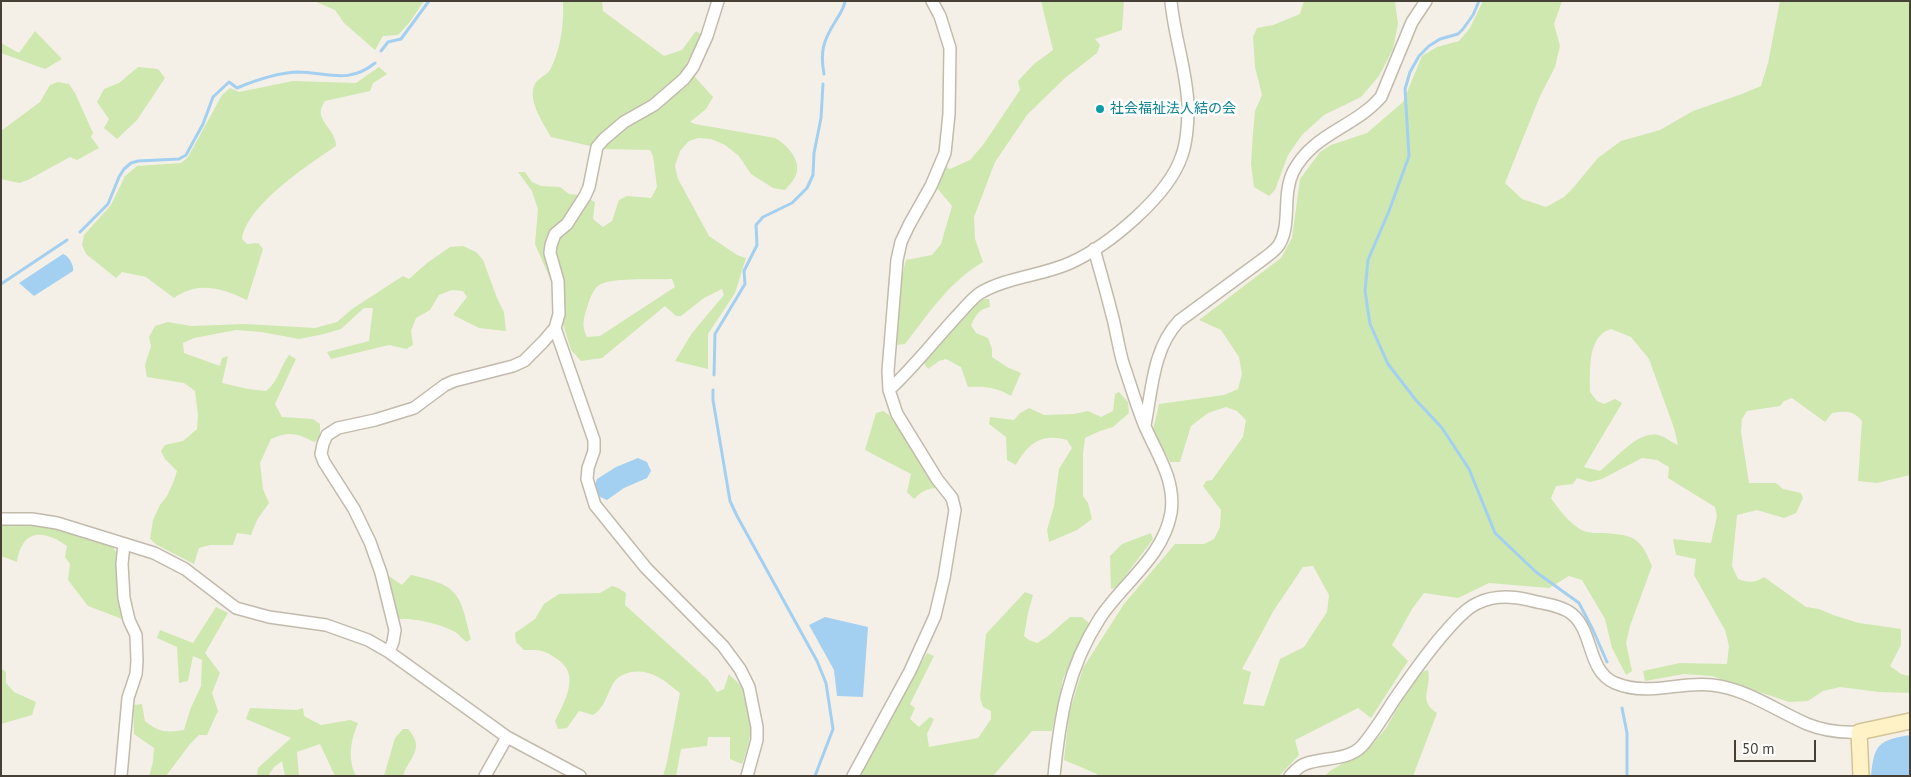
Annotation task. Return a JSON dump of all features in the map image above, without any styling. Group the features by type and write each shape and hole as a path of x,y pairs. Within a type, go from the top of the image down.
{"main road":[{"path":"1861,776 1858,732 1910,721"}],"street":[{"path":"389,652 393,642 394,630 381,573 370,542 354,509 324,462 321,454 327,435 338,428 375,420 414,408 445,385 454,381 512,366 524,361 555,328 559,314 558,281 550,253 551,246 555,234 567,224 585,196 589,187 598,147 604,139 624,122 654,105 684,79 693,67 707,36 718,1"},
{"path":"853,776 910,671 935,616 944,578 955,510 952,498 937,478 897,414 889,390 888,371 897,260 908,225 930,186 945,153 949,114 950,48 940,16 932,1"},
{"path":"889,390 980,294 994,287 1060,268 1094,249 1147,207 1162,191 1182,156 1188,106 1181,56 1173,20 1172,1"},
{"path":"1145,426 1158,360 1170,330 1179,321 1280,245 1283,235 1287,191 1292,174 1299,161 1317,142 1372,107 1381,97 1405,38 1426,1"},
{"path":"1054,776 1062,707 1068,685 1079,658 1090,634 1102,616 1156,549 1169,521 1171,499 1169,478 1145,426 1123,361 1094,249"},
{"path":"555,328 594,440 594,451 588,468 587,479 594,505 646,568 723,646 740,669 749,688 757,727 757,740 746,776"},
{"path":"1,519 32,519 57,523 124,544 170,560 236,608 269,617 326,625 368,640 389,652 507,738 580,776"},
{"path":"121,776 128,698 136,674 137,661 136,635 129,620 124,598 122,564 124,544"},
{"path":"1290,776 1303,764 1352,753 1359,748 1369,738 1418,666 1453,624 1476,604 1500,597 1513,597 1545,604 1573,614 1582,626 1602,673 1606,678 1617,683 1634,689 1711,685 1734,690 1753,697 1808,724 1847,733 1858,732"},
{"path":"485,776 507,738"}],"green space":[{"path":"314,1 424,1 398,35 383,36 375,50 344,23 335,10"},
{"path":"563,1 602,1 603,11 664,56 682,50 696,31 702,35 685,66 713,97 706,109 690,122 775,138 789,149 796,160 797,171 795,177 785,190 773,188 751,174 739,156 725,145 711,139 698,138 689,141 680,151 675,166 678,179 709,236 737,255 746,258 735,293 708,334 708,369 675,361 692,333 724,295 722,289 704,298 681,316 676,316 665,306 602,358 581,361 571,350 563,324 561,272 551,281 535,244 538,209 532,191 518,172 525,172 532,182 541,186 560,187 569,194 580,195 595,202 593,219 603,227 612,221 619,200 627,196 651,198 657,187 653,156 650,150 603,149 551,137 541,119 533,99 534,86 550,70 554,62 561,36","holes":["672,279 675,287 600,336 587,337 584,327 585,315 593,292 601,284 616,280"]},
{"path":"1041,1 1124,1 1122,30 1095,39 1100,45 1097,53 1065,78 1027,115 995,162 974,217 975,239 983,262 950,289 905,344 897,345 901,280 906,260 932,255 941,244 952,206 937,188 946,167 950,169 970,160 983,145 1020,90 1018,81 1034,64 1053,50"},
{"path":"1304,1 1395,1 1398,24 1393,49 1379,76 1361,97 1324,115 1302,135 1288,155 1275,190 1269,196 1254,187 1251,164 1255,111 1262,95 1255,67 1253,37 1257,28 1273,25 1300,14"},
{"path":"1483,1 1562,1 1554,24 1560,46 1555,67 1540,96 1505,183 1522,199 1546,207 1564,197 1598,158 1621,141 1660,130 1693,111 1761,86 1768,63 1780,1 1910,1 1910,475 1877,483 1858,481 1862,421 1852,413 1832,413 1825,422 1792,398 1784,401 1780,406 1747,411 1742,419 1741,432 1749,483 1776,483 1783,489 1801,493 1803,498 1796,513 1784,518 1757,510 1737,515 1732,566 1738,579 1751,582 1764,577 1806,607 1819,609 1859,623 1901,629 1901,645 1890,666 1901,674 1910,676 1910,693 1879,692 1840,687 1823,691 1808,701 1789,702 1712,676 1684,674 1645,681 1643,671 1680,663 1727,664 1729,646 1725,630 1694,575 1696,559 1676,555 1673,539 1711,543 1717,516 1715,507 1668,478 1669,467 1657,460 1642,458 1602,479 1590,482 1577,478 1573,484 1556,486 1551,498 1567,518 1582,530 1590,533 1628,536 1639,543 1648,556 1652,566 1630,626 1626,643 1632,671 1626,675 1612,648 1605,619 1582,580 1569,576 1549,588 1489,583 1458,598 1424,593 1412,609 1392,645 1408,661 1371,718 1358,708 1295,740 1299,755 1279,776 1097,776 1097,774 1064,760 1069,714 1083,668 1124,604 1175,544 1204,544 1214,539 1220,527 1221,510 1203,486 1206,481 1212,480 1243,437 1246,420 1237,411 1226,407 1208,413 1191,426 1180,462 1170,462 1153,430 1159,404 1224,395 1238,389 1242,374 1239,357 1221,330 1199,320 1281,258 1292,238 1300,179 1320,152 1331,145 1367,133 1403,102 1422,56 1437,47 1459,41 1470,28","holes":["1611,329 1631,337 1649,359 1674,428 1678,445 1658,435 1642,437 1627,447 1600,471 1584,467 1622,403 1615,399 1604,404 1597,401 1590,392 1590,370 1592,354 1597,340 1603,333","1313,566 1329,595 1327,612 1304,647 1280,659 1264,706 1243,704 1251,672 1242,669 1274,610 1303,567"]},
{"path":"35,31 62,59 45,69 1,53 1,43 19,53"},
{"path":"138,67 158,69 165,78 137,120 117,139 104,128 109,119 97,102 104,89 119,83"},
{"path":"379,67 387,74 373,83 370,91 325,101 321,108 322,119 335,139 336,146 310,163 280,187 266,200 246,226 242,239 247,244 258,243 263,249 247,300 228,292 210,288 192,289 174,298 146,277 122,272 116,278 86,254 82,245 84,235 111,205 125,176 137,166 181,163 188,157 222,95 230,88 239,92 293,81 356,83"},
{"path":"58,82 69,84 75,93 93,133 91,137 99,148 77,160 70,157 19,183 1,179 1,131 40,102 50,85"},
{"path":"463,246 476,252 483,260 504,312 506,331 479,328 453,315 467,297 463,291 452,290 439,295 430,310 416,318 411,331 413,345 406,349 389,345 331,359 327,352 369,341 373,308 364,308 341,329 299,339 261,332 236,330 194,338 183,343 184,353 220,366 222,358 228,356 222,383 248,389 266,391 276,379 289,355 296,359 275,404 282,417 313,419 320,424 320,438 314,442 298,435 288,434 271,439 260,463 263,489 269,503 257,520 251,535 237,533 233,545 210,545 199,548 194,564 157,545 150,539 153,520 160,505 167,496 177,471 165,459 161,451 165,445 183,441 197,429 198,415 195,391 184,383 147,377 145,365 151,346 149,337 155,326 168,322 191,326 245,324 315,328 337,322 352,309 403,276 409,279 427,263 450,247"},
{"path":"983,299 989,299 990,307 978,313 971,325 976,333 988,338 992,349 992,357 1007,367 1021,373 1011,396 990,388 968,387 961,367 946,359 939,361 928,369 924,363 969,311"},
{"path":"1119,392 1128,402 1129,413 1113,427 1085,438 1083,496 1088,503 1092,519 1077,530 1049,542 1047,530 1054,506 1059,469 1072,448 1067,440 1058,438 1043,439 1031,446 1016,465 1007,460 1006,437 989,424 990,417 1014,420 1020,413 1029,408 1044,415 1074,414 1088,411 1101,417 1113,411 1115,394"},
{"path":"883,411 889,415 929,472 937,488 924,491 914,499 907,492 911,474 865,450 876,413"},
{"path":"1,524 31,524 54,528 112,546 118,555 117,597 122,619 88,606 68,580 70,564 65,557 67,546 58,540 35,535 24,543 17,562 1,556"},
{"path":"1151,533 1153,539 1117,587 1111,589 1110,556 1122,544"},
{"path":"411,575 439,583 455,594 460,601 471,639 467,642 443,626 400,619 394,614 386,584 389,576 402,585"},
{"path":"612,586 626,593 625,605 707,679 717,692 724,689 729,674 740,685 749,703 751,713 750,734 742,764 730,759 730,737 708,737 707,746 681,749 676,776 663,776 680,693 653,674 635,672 623,675 614,682 597,712 593,715 579,711 567,728 558,729 555,721 569,688 568,672 564,665 548,653 538,650 524,650 516,642 515,633 535,619 544,604 559,594 600,593"},
{"path":"1025,592 1033,595 1024,636 1029,640 1037,643 1070,617 1082,617 1089,623 1063,679 1052,731 1032,731 993,776 860,776 927,653 934,656 910,704 915,708 910,719 919,727 930,717 934,719 927,734 929,747 978,738 991,719 991,711 983,707 980,698 986,634"},
{"path":"216,607 228,613 205,653 220,673 212,693 218,711 207,735 199,735 190,744 166,776 149,776 154,748 134,734 133,705 142,704 145,721 154,727 168,731 184,730 190,710 201,686 202,660 193,656 188,681 179,683 177,647 157,638 160,630 193,643"},
{"path":"1,668 6,672 6,683 14,692 36,702 32,715 1,724"},
{"path":"1428,670 1426,699 1431,708 1437,713 1413,776 1325,776 1371,746 1386,728 1421,672"},
{"path":"250,708 297,710 303,708 304,716 321,725 350,720 358,723 351,749 353,769 356,776 335,776 320,744 297,752 299,776 285,776 282,761 274,767 268,776 257,776 258,768 291,738 246,719"},
{"path":"403,729 408,729 416,742 414,753 403,776 384,776 395,738"}],"water":[{"path":"63,254 71,261 73,271 34,296 19,283"},
{"path":"638,458 647,462 651,471 647,478 624,488 607,500 600,497 594,487 597,479 616,467"},
{"path":"825,617 868,627 863,697 837,696 834,670 809,625"},
{"path":"1910,735 1910,776 1871,776 1874,757 1880,746 1891,739"}],"waterway":[{"path":"381,51 388,42 401,39 429,1"},
{"path":"824,74 822,59 824,47 845,1"},
{"path":"1479,1 1473,15 1463,29 1458,34 1440,39 1429,46 1419,56 1410,72 1405,89 1409,156 1389,211 1368,260 1365,291 1370,324 1388,364 1415,399 1442,428 1469,469 1495,533 1536,572 1579,603 1607,662"},
{"path":"80,232 108,204 119,177 131,163 179,159 186,155 203,124 213,97 229,82 237,88 266,77 297,72 346,76 365,70 375,63"},
{"path":"714,375 715,334 745,284 744,271 757,245 756,225 763,217 792,203 807,188 813,175 814,153 821,118 823,84"},
{"path":"1,284 67,240"},
{"path":"713,390 713,400 730,501 817,661 826,683 833,729 815,776"},
{"path":"1622,708 1627,733 1627,776"}],"place":[{"name":"社会福祉法人結の会","path":"1100,109"}]}
